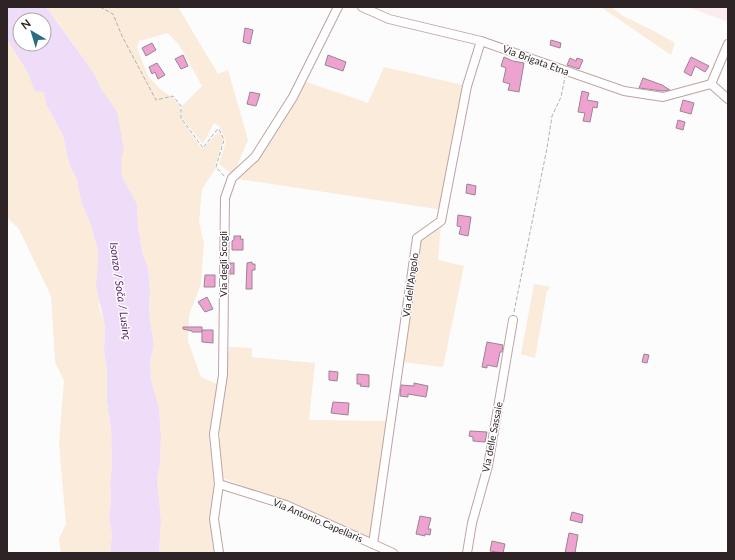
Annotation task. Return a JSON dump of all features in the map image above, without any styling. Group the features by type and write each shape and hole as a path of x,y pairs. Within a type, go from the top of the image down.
{"street":[{"name":"Via degli Scogli","path":"219,553 214,519 219,484 214,434 223,375 224,206 226,192 232,178 255,157 293,97 338,7"},
{"name":"Via Brigata Etna","path":"362,7 390,18 481,41 624,91 663,97 711,84"},
{"name":"Via dell'Angolo","path":"373,544 417,238 441,221 467,86 481,41"},
{"path":"728,44 711,84 728,99"},
{"name":"Via delle Sassaie","path":"467,553 472,523 488,466 513,320"},
{"name":"Via Antonio Capellaris","path":"219,484 286,505 393,553"}],"path":[{"path":"100,7 113,14 122,36 156,100 173,96 181,106 181,118 203,148 219,129 224,140 216,167 230,183"},
{"path":"513,320 546,156 552,116 561,97 566,71"}],"shaded area":[{"path":"46,7 178,7 218,74 228,70 248,140 233,175 219,164 226,141 220,127 214,123 203,144 182,118 182,106 202,86 179,45 168,33 139,41 137,48 148,76 160,89 172,97 180,106 181,119 201,148 203,149 219,131 223,140 215,166 216,168 202,189 199,222 204,244 201,284 189,315 188,341 201,377 219,385 216,482 210,517 214,553 159,553 161,521 157,478 160,463 161,436 159,409 151,379 150,362 154,346 149,313 150,290 148,267 142,252 138,226 137,204 122,177 120,159 124,150 103,93 83,57 52,15 52,12 50,12"},
{"path":"601,7 611,7 623,16 675,43 671,55"},
{"path":"688,7 728,7 728,22"},
{"path":"7,39 12,47 12,52 15,52 28,73 35,90 44,92 46,104 63,135 69,163 77,180 81,201 91,225 98,251 99,306 105,326 104,351 107,370 107,403 111,429 112,464 109,518 112,534 110,553 61,553 59,539 66,524 59,444 64,381 55,362 51,296 19,229 7,217"},
{"path":"384,67 467,86 443,210 232,178 255,157 301,80 368,103"},
{"path":"441,225 438,260 464,266 443,367 401,362 420,240"},
{"path":"534,284 551,287 547,291 535,358 521,354"},
{"path":"229,347 252,348 252,357 315,363 309,420 386,421 371,539 223,478 220,429"}],"water":[{"path":"7,7 46,7 50,12 12,12 12,47 7,39"},
{"name":"Isonzo / Soča / Lusinç","path":"52,15 82,56 95,76 101,89 117,112 124,150 121,159 122,177 137,204 138,226 142,252 148,267 150,290 149,313 154,346 150,362 151,379 159,409 161,436 160,463 157,478 161,521 159,553 110,553 112,534 109,518 112,464 111,429 107,403 107,370 104,351 105,326 96,286 98,251 91,225 81,201 77,180 69,163 63,135 46,104 44,92 35,91 28,73 15,52 52,52"}],"building":[{"path":"245,28 253,30 250,44 243,42"},
{"path":"551,40 561,43 560,48 550,45"},
{"path":"152,43 156,50 146,56 142,48"},
{"path":"183,55 188,66 181,69 175,59"},
{"path":"328,55 346,62 343,71 325,65"},
{"path":"504,57 513,61 524,63 519,92 508,90 510,84 503,82 506,68 501,66"},
{"path":"691,57 709,66 705,72 695,66 691,76 684,72"},
{"path":"570,58 576,61 577,58 583,60 579,69 567,65"},
{"path":"157,63 165,75 158,79 155,72 152,74 149,67"},
{"path":"643,78 662,85 670,90 663,91 639,88"},
{"path":"582,91 589,93 587,100 598,102 597,108 593,107 590,122 583,121 585,113 578,112"},
{"path":"250,92 260,94 256,106 247,104"},
{"path":"683,100 694,103 691,114 680,111"},
{"path":"678,120 685,122 683,130 676,128"},
{"path":"467,184 476,186 475,195 466,193"},
{"path":"458,215 471,217 468,236 459,234 461,227 457,226"},
{"path":"234,236 241,236 240,239 243,239 243,250 232,250 232,241 234,240"},
{"path":"252,262 252,264 255,264 255,270 252,270 252,289 246,289 247,263"},
{"path":"230,263 234,263 234,274 230,274"},
{"path":"205,275 215,275 215,287 204,287"},
{"path":"207,297 213,309 205,312 198,302"},
{"path":"183,327 202,327 202,332 192,332 183,329"},
{"path":"202,330 213,330 213,343 202,342"},
{"path":"487,342 503,345 497,367 487,365 487,368 482,367"},
{"path":"644,354 649,355 647,363 642,362"},
{"path":"329,371 338,372 337,381 329,380"},
{"path":"357,374 369,375 369,387 360,386 361,384 357,384"},
{"path":"414,383 428,386 426,397 408,394 408,397 400,396 401,385 414,386"},
{"path":"333,402 349,403 348,415 331,413"},
{"path":"470,431 487,432 485,442 473,441 473,437 469,436"},
{"path":"572,512 583,515 582,523 570,520"},
{"path":"420,516 431,518 428,529 431,529 430,535 425,534 425,536 416,534"},
{"path":"569,533 578,535 575,553 565,553"},
{"path":"492,541 505,544 503,553 490,551"}]}
